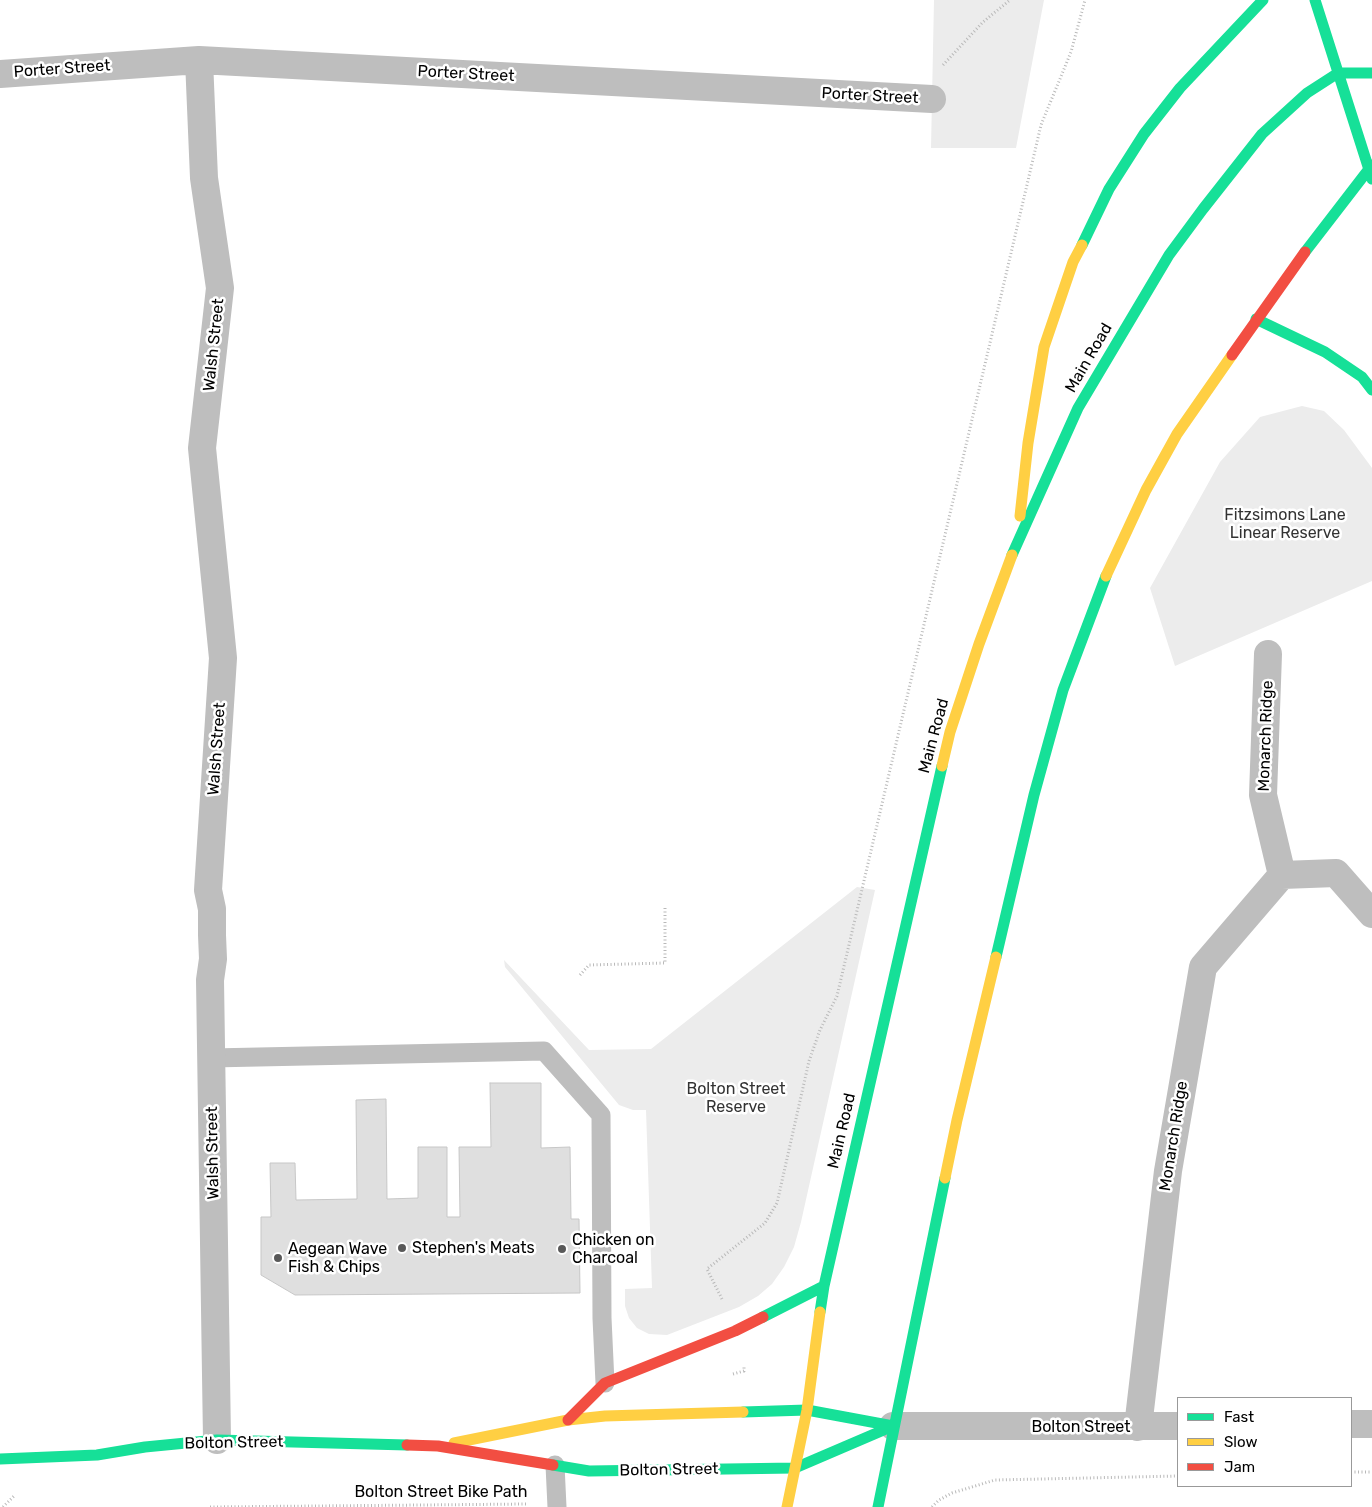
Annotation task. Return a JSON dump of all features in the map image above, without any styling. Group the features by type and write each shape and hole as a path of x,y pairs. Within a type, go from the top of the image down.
{"main road":[{"path":"1018,540 1028,443 1044,347 1073,262 1109,189 1144,134 1180,88 1263,0"},
{"path":"878,1507 893,1426 957,1120 1034,795 1063,690 1102,585 1146,490 1177,434 1256,319 1371,171 1315,0"},
{"path":"1338,73 1372,73"},
{"name":"Main Road","path":"788,1507 807,1410 824,1286 950,732 979,644 1018,540 1078,408 1170,255 1203,209 1262,134 1307,93 1338,73"},
{"path":"1256,319 1324,352 1362,378 1372,390"},
{"path":"568,1420 605,1382 735,1331 824,1286"},
{"name":"Bolton Street","path":"438,1446 568,1420 605,1416 807,1410 893,1426"},
{"name":"Bolton Street","path":"0,1459 97,1455 145,1447 217,1440 438,1446 590,1471 796,1468 893,1426"}],"street":[{"name":"Porter Street","path":"0,74 199,60 932,99"},
{"name":"Walsh Street","path":"199,60 204,178 220,288 202,448 222,658 208,890 212,909 213,959 210,980 217,1440"},
{"name":"Monarch Ridge","path":"1138,1427 1168,1171 1203,966 1282,875 1263,795 1268,654"},
{"path":"1282,875 1336,873 1372,914"},
{"path":"1352,1424 1372,1424"},
{"name":"Bolton Street","path":"893,1426 1177,1426"}],"lane":[{"path":"212,1058 544,1051 601,1115 602,1318 605,1382"},
{"path":"555,1465 557,1506"}],"path":[{"path":"932,99 943,64 983,22 1010,0"},
{"path":"707,1269 765,1223 777,1203 809,1061 820,1030 836,996 847,955 1041,125 1071,52 1085,0"},
{"path":"580,975 589,965 665,963 665,907"},
{"path":"1352,1472 1372,1472"},
{"path":"932,1507 939,1500 952,1493 995,1480 1177,1476"},
{"name":"Bolton Street Bike Path","path":"210,1507 557,1506"}],"green space":[{"path":"934,0 1044,0 1016,148 931,148"},
{"name":"Fitzsimons Lane Linear Reserve","path":"1302,406 1324,411 1344,430 1372,468 1372,581 1175,666 1150,588 1220,462 1260,417"},
{"name":"Bolton Street Reserve","path":"857,887 875,890 794,1247 784,1267 772,1284 758,1296 739,1307 667,1335 649,1334 637,1328 629,1318 625,1306 625,1289 652,1288 646,1110 633,1110 619,1105 505,967 504,960 589,1050 651,1049"}],"building":[{"path":"490,1083 541,1083 541,1148 570,1147 571,1219 579,1219 580,1293 295,1295 261,1275 261,1217 271,1217 270,1163 295,1163 296,1200 357,1199 356,1100 386,1099 387,1199 418,1198 418,1147 447,1147 447,1217 460,1217 459,1147 491,1147"}],"traffic: fast":[{"path":"1082,245 1109,189 1144,134 1180,88 1263,0"},
{"path":"1315,0 1372,179"},
{"path":"1012,555 1078,408 1169,255 1203,209 1262,134 1307,93 1338,73 1372,73"},
{"path":"1305,252 1372,165"},
{"path":"1256,319 1325,352 1362,377 1372,390"},
{"path":"996,957 1034,795 1063,690 1106,576"},
{"path":"820,1312 824,1286 942,766"},
{"path":"878,1507 945,1178"},
{"path":"763,1317 824,1286"},
{"path":"743,1412 807,1410 893,1426"},
{"path":"553,1465 589,1471 795,1468 893,1426"},
{"path":"0,1459 97,1455 145,1447 217,1440 407,1445"}],"traffic: slow":[{"path":"1020,516 1028,443 1044,347 1073,262 1082,245"},
{"path":"1106,576 1146,490 1177,434 1232,355"},
{"path":"942,766 950,732 979,644 1012,555"},
{"path":"945,1178 996,957"},
{"path":"787,1507 807,1410 820,1312"},
{"path":"454,1443 568,1420 605,1416 743,1412"}],"traffic: jam":[{"path":"1232,355 1305,252"},
{"path":"568,1420 605,1383 735,1331 763,1317"},
{"path":"407,1445 438,1446 553,1465"}],"place":[{"name":"Stephen's Meats","path":"402,1248"},
{"name":"Chicken on Charcoal","path":"562,1249"},
{"name":"Aegean Wave Fish & Chips","path":"278,1258"}]}
